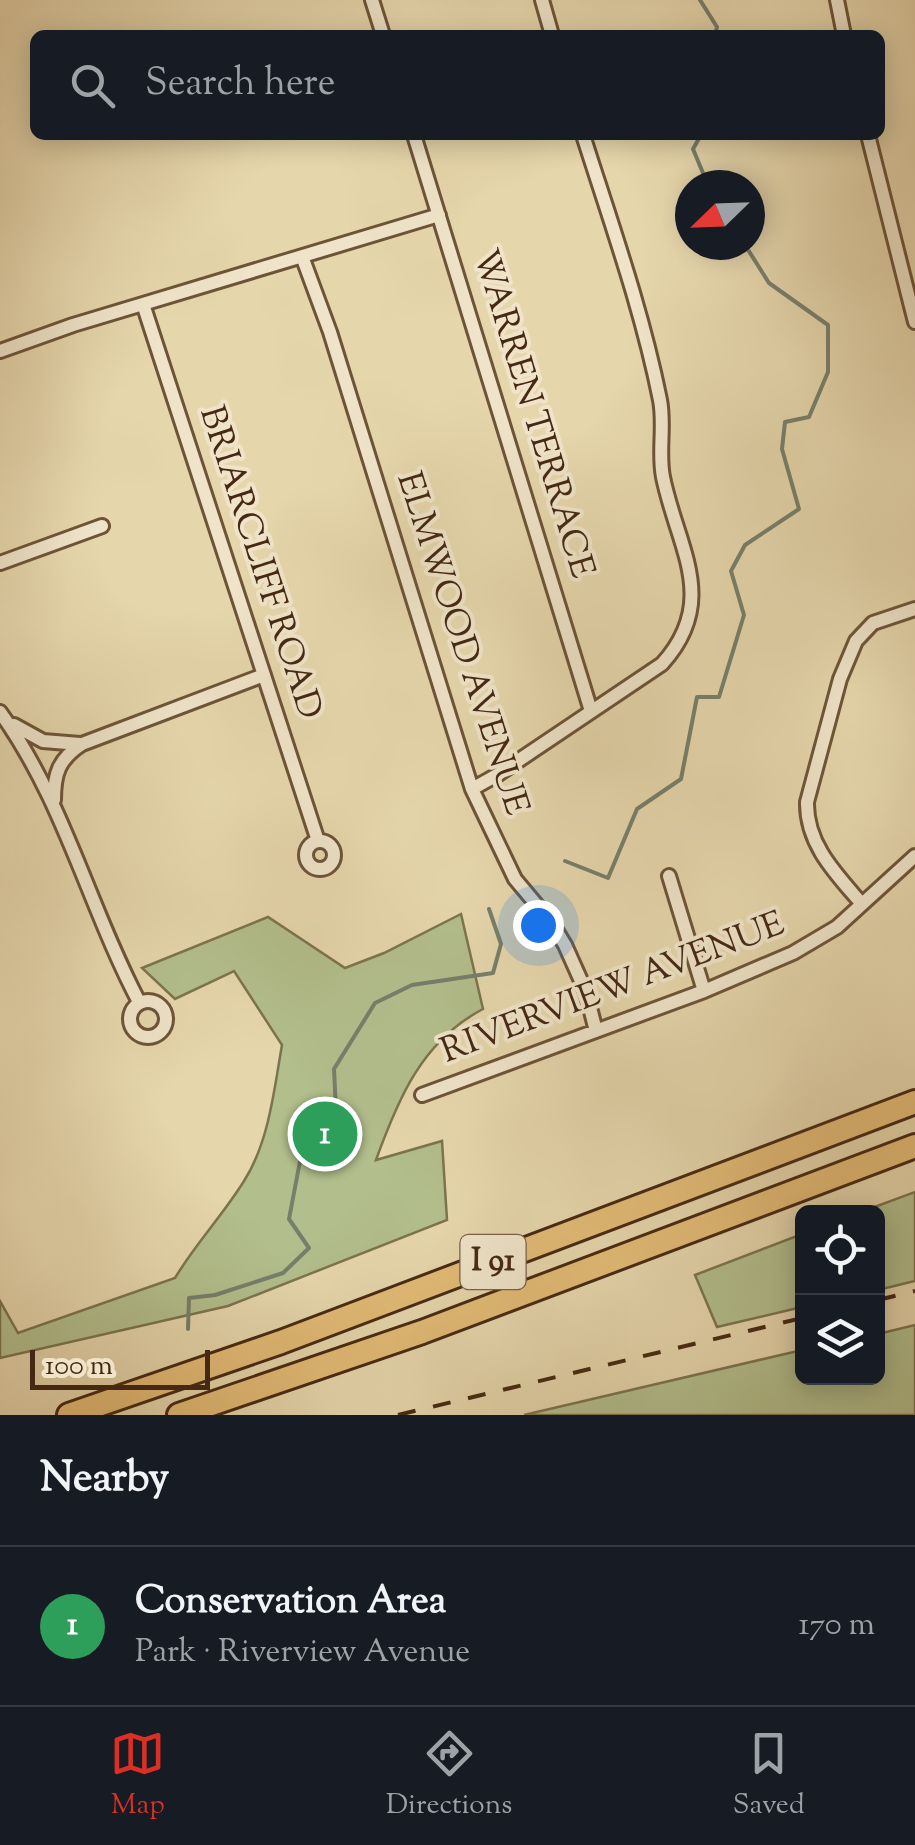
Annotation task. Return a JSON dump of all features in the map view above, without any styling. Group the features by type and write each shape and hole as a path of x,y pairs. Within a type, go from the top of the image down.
{"highway":[{"name":"I 91","path":"69,1415 252,1353 915,1102"},
{"name":"I 91","path":"179,1415 422,1332 915,1146"}],"street":[{"path":"372,0 381,30"},
{"path":"542,0 551,30"},
{"path":"837,0 843,30"},
{"name":"WARREN TERRACE","path":"416,140 591,711"},
{"path":"472,788 498,776 655,670 675,650 687,625 692,597 686,550 664,481 662,417 654,374 638,307 585,140"},
{"path":"869,140 915,322"},
{"path":"0,352 142,304 439,215"},
{"name":"ELMWOOD AVENUE","path":"303,258 330,332 472,788 515,879 551,922 565,946 586,992 596,1030"},
{"name":"BRIARCLIFF ROAD","path":"142,304 318,841"},
{"path":"0,564 102,526"},
{"path":"862,904 816,844 808,822 808,802 840,679 856,641 874,623 915,609"},
{"path":"54,804 58,765 82,744 264,675"},
{"path":"2,715 43,741 82,744"},
{"path":"2,715 54,804 107,938 139,1002"},
{"name":"RIVERVIEW AVENUE","path":"422,1095 704,991 804,948 837,927 915,856"},
{"path":"669,876 704,991"}],"green space":[{"path":"461,914 483,1009 462,1022 428,1055 403,1094 376,1160 442,1141 447,1220 228,1306 0,1358 0,1301 18,1333 175,1278 236,1193 259,1150 282,1045 234,971 175,999 142,968 268,917 345,968"},
{"path":"915,1192 915,1281 885,1288 885,1205 880,1205"},
{"path":"795,1237 795,1309 717,1327 695,1275"},
{"path":"915,1325 915,1415 524,1415 795,1352 795,1385 885,1385 885,1332"}],"waterway":[{"path":"700,0 716,30"},
{"path":"698,140 693,149 702,170"},
{"path":"565,861 608,878 637,809 681,779 697,697 719,697 744,615 731,571 745,545 799,509 782,449 785,422 809,417 828,372 828,325 769,283 754,260"},
{"path":"188,1329 189,1298 215,1295 283,1273 309,1248 289,1219 305,1135 336,1110 334,1069 375,1003 412,985 493,973 501,944 489,909"}],"railway":[{"path":"885,1298 915,1291"},
{"path":"398,1415 795,1320"}],"place":[{"name":"Conservation Area","path":"325,1134"}]}
